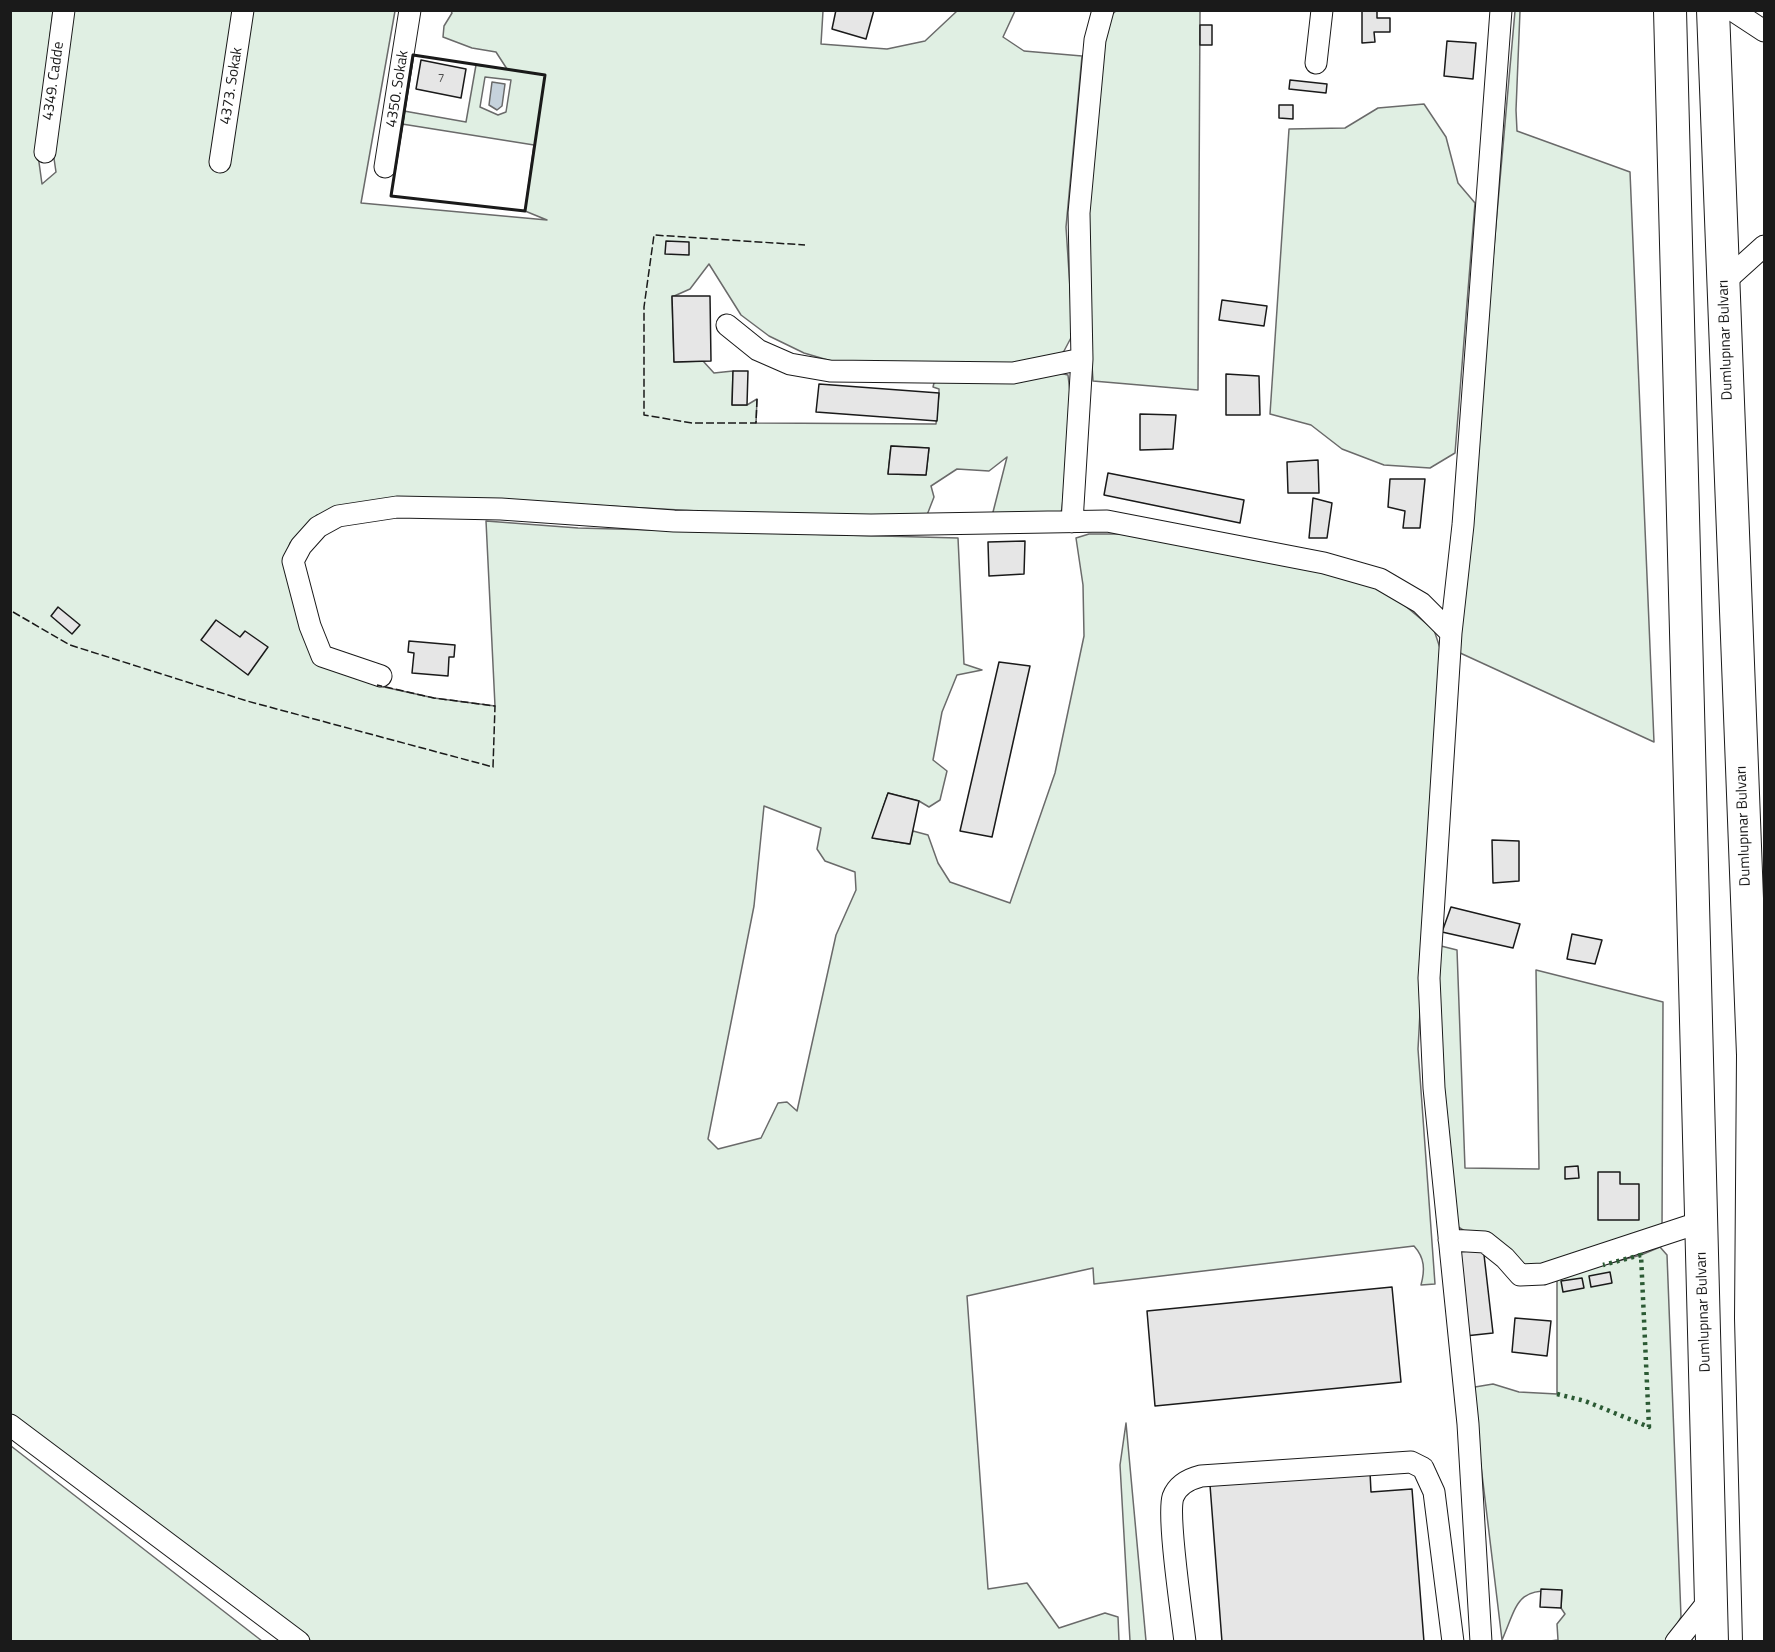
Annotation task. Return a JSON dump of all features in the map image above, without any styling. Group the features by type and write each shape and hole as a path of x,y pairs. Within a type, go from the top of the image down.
{"highway":[{"name":"Dumlupınar Bulvarı","path":"1670,10 1712,1641"},
{"name":"Dumlupınar Bulvarı","path":"1713,10 1723,282 1759,1057 1759,1641"}],"street":[{"name":"4349. Cadde","path":"45,152 64,10"},
{"name":"4373. Sokak","path":"220,162 243,10"},
{"name":"4350. Sokak","path":"385,167 410,10"},
{"path":"1072,522 1082,358 1079,213 1095,40 1104,10"},
{"path":"1316,63 1322,10"},
{"path":"1481,1641 1468,1424 1434,1088 1429,978 1451,633 1464,513 1501,10"},
{"path":"1732,10 1764,31"},
{"path":"1723,282 1764,246"},
{"path":"727,325 758,350 790,364 830,371 1013,373 1082,358"},
{"path":"381,676 322,656 302,598 293,561 301,546 318,527 338,516 397,507 501,509 674,521 871,525 1107,521 1324,562 1380,579 1421,603 1451,633"},
{"path":"1449,1240 1485,1242 1505,1258 1520,1275 1543,1274 1701,1222"},
{"path":"10,1425 299,1641"},
{"path":"1185,1641 1172,1508 1179,1487 1190,1479 1201,1476 1411,1462 1424,1468 1434,1492 1453,1641"},
{"path":"1676,1641 1711,1598"}],"green space":[{"path":"10,11 53,11 37,148 42,184 56,172 52,145 71,11 395,11 361,203 547,220 525,211 534,145 402,124 404,111 466,122 476,65 507,69 496,52 472,48 443,37 444,26 451,11 823,11 821,44 887,49 925,41 957,11 1015,11 1003,37 1024,51 1082,56 1066,227 1073,334 1064,351 1055,361 1012,370 838,363 804,353 769,336 741,315 709,264 690,289 672,297 674,362 703,361 714,373 733,371 732,405 747,405 757,399 756,423 936,424 939,389 933,387 934,383 941,380 1055,372 1068,375 1072,410 1062,509 1059,517 992,516 1007,457 989,471 957,469 931,486 934,497 927,515 878,521 518,501 317,515 290,543 284,566 336,668 384,687 434,698 495,706 486,521 578,528 958,538 964,664 982,670 957,675 942,712 933,760 947,771 940,800 929,807 919,801 888,793 873,838 909,844 913,831 928,835 938,863 950,882 1010,903 1055,773 1084,636 1083,585 1076,538 1089,534 1124,534 1316,569 1384,588 1434,630 1440,648 1418,1049 1435,1284 1421,1285 1423,1264 1414,1246 1094,1284 1093,1268 967,1296 988,1589 1027,1583 1059,1628 1105,1613 1118,1617 1119,1641 311,1641 11,1417","holes":["485,77 511,80 506,112 498,115 480,107","891,446 929,448 926,475 888,474","764,806 821,828 817,849 825,861 855,872 856,890 836,935 797,1111 787,1102 778,1103 761,1138 718,1149 708,1139 754,906"]},
{"path":"1116,11 1200,11 1198,390 1093,381 1084,240 1104,21"},
{"path":"1515,11 1520,11 1517,131 1630,172 1654,742 1458,652"},
{"path":"1424,104 1446,137 1458,183 1475,203 1455,453 1430,468 1384,465 1342,449 1311,425 1270,414 1289,129 1345,128 1378,108"},
{"path":"1441,946 1457,950 1465,1168 1539,1169 1536,970 1663,1002 1662,1230 1526,1270 1452,1223 1438,992"},
{"path":"1660,1247 1667,1255 1681,1617 1668,1641 1550,1641 1558,1640 1557,1624 1565,1614 1561,1608 1562,1591 1547,1590 1527,1595 1521,1600 1502,1640 1481,1466 1469,1403 1475,1387 1493,1384 1519,1392 1557,1394 1557,1277 1641,1255"},
{"path":"1126,1423 1146,1641 1130,1641 1120,1465"},
{"path":"11,1446 262,1641 11,1641"}],"shaded area":[{"path":"492,82 505,84 502,106 497,110 489,105"}],"building":[{"path":"836,10 874,10 866,39 832,29"},
{"path":"1362,10 1377,10 1377,18 1390,18 1390,32 1374,32 1375,42 1362,43"},
{"path":"1200,25 1212,25 1212,45 1200,45"},
{"path":"1447,41 1476,43 1473,79 1444,76"},
{"path":"421,60 466,69 461,98 416,89"},
{"path":"1290,80 1327,84 1326,93 1289,89"},
{"path":"1279,105 1293,105 1293,119 1279,118"},
{"path":"666,241 689,242 689,255 665,254"},
{"path":"672,296 710,296 711,361 674,362"},
{"path":"1222,300 1267,306 1264,326 1219,320"},
{"path":"733,371 748,371 747,405 732,405"},
{"path":"1226,374 1259,376 1260,415 1226,415"},
{"path":"819,384 939,393 937,421 816,412"},
{"path":"1140,414 1176,415 1173,449 1140,450"},
{"path":"891,446 929,448 926,475 888,474"},
{"path":"1318,460 1319,493 1288,493 1287,462"},
{"path":"1108,473 1244,500 1240,523 1104,495"},
{"path":"1390,479 1425,479 1420,528 1403,528 1405,511 1388,507"},
{"path":"1313,498 1332,503 1327,538 1309,538"},
{"path":"1025,541 1024,574 989,576 988,542"},
{"path":"58,607 80,625 72,634 51,616"},
{"path":"216,620 240,637 245,631 268,647 248,675 201,640"},
{"path":"409,641 455,645 454,657 449,657 448,676 412,673 414,653 408,652"},
{"path":"999,662 1030,666 992,837 960,831"},
{"path":"888,793 919,801 910,844 872,838"},
{"path":"1492,840 1519,841 1519,881 1493,883"},
{"path":"1451,907 1520,924 1513,948 1442,932"},
{"path":"1572,934 1602,940 1595,964 1567,959"},
{"path":"1578,1166 1579,1178 1565,1179 1565,1167"},
{"path":"1598,1172 1620,1172 1620,1184 1639,1184 1639,1220 1598,1220"},
{"path":"1483,1246 1493,1333 1465,1336 1457,1250"},
{"path":"1610,1272 1612,1283 1591,1287 1589,1276"},
{"path":"1582,1278 1584,1288 1563,1292 1561,1281"},
{"path":"1392,1287 1401,1382 1155,1406 1147,1311"},
{"path":"1515,1318 1551,1321 1547,1356 1512,1352"},
{"path":"1370,1472 1371,1492 1412,1489 1424,1642 1222,1642 1210,1485"},
{"path":"1541,1589 1562,1590 1561,1608 1540,1607"}],"hedge":[{"path":"1557,1394 1585,1401 1649,1427 1641,1255 1603,1265"}],"fence":[{"path":"757,399 756,423 692,423 644,415 644,307 654,235 805,245"},
{"path":"13,612 70,645 247,701 493,767 495,706 434,698 377,685"}],"wall":[{"path":"413,55 545,75 525,211 391,196 413,55"}]}
